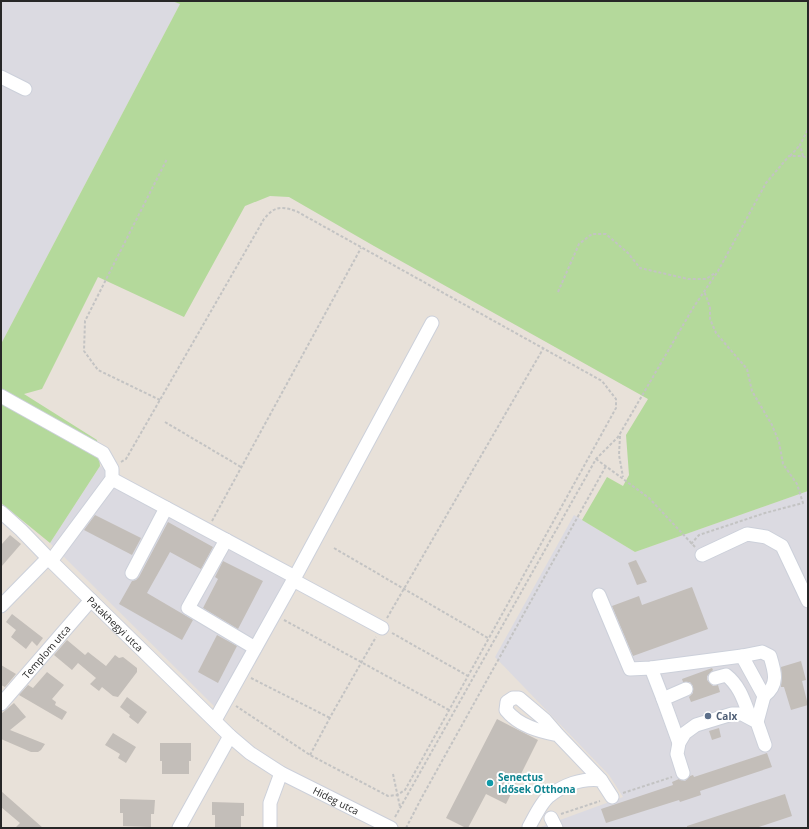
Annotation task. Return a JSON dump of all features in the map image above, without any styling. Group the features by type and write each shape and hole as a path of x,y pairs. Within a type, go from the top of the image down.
{"street":[{"path":"1,77 25,89"},
{"path":"214,720 294,578 432,323"},
{"path":"1,396 102,453 112,474 166,508 382,628"},
{"path":"1,606 50,560 112,474"},
{"path":"132,573 166,508"},
{"name":"Patakhegyi utca","path":"1,512 230,736 250,753 281,773"},
{"path":"702,555 747,534 766,537 782,546 808,601"},
{"path":"226,540 188,608 255,648"},
{"path":"599,594 630,669 651,668 762,652 770,656 774,668 774,684 770,691 764,696 754,720"},
{"name":"Templom utca","path":"1,704 91,600"},
{"path":"742,656 764,696"},
{"path":"651,668 679,744"},
{"path":"715,678 726,675 734,681 765,745"},
{"path":"663,699 686,689"},
{"path":"682,773 677,754 679,744 685,733 696,725 732,714 742,714 754,720"},
{"path":"558,735 601,780 612,797"},
{"path":"179,828 230,736"},
{"path":"270,828 270,803 281,773"},
{"name":"Hideg utca","path":"281,773 390,828"},
{"path":"529,827 547,798 562,788 579,780 601,780"}],"path":[{"path":"390,828 596,459 618,438 693,308 718,271 766,183 800,145 808,129"},
{"path":"800,145 803,156"},
{"path":"789,156 803,156 808,159"},
{"path":"160,400 98,370 84,351 85,321 167,158"},
{"path":"112,474 126,459 264,219 272,210 284,207 296,211 602,381 616,399 616,408 405,790 397,795 388,796 310,755 226,700"},
{"path":"558,292 579,244 592,234 606,234 628,253 640,268 688,279 706,279 718,271"},
{"path":"207,530 361,248"},
{"path":"691,544 699,535 765,513 803,503 797,484 783,464 779,442 772,425 752,391 747,369 716,334 710,319 710,307 704,291"},
{"path":"310,755 543,349"},
{"path":"165,422 241,468"},
{"path":"620,434 619,455 623,478"},
{"path":"596,459 649,498 702,555"},
{"path":"406,828 606,466"},
{"path":"334,548 488,638"},
{"path":"284,620 449,710"},
{"path":"382,628 468,676"},
{"path":"239,677 253,678 330,718"},
{"path":"393,774 400,808"}],"shaded area":[{"path":"1,1 172,1 180,4 1,344"},
{"path":"100,466 291,575 216,708 50,543"},
{"path":"808,491 808,828 538,828 623,797 609,775 495,657 574,515 635,552"}],"green space":[{"path":"172,1 808,1 808,491 635,552 582,520 607,477 623,486 629,475 626,435 648,399 289,197 270,196 245,206 184,317 98,277 42,389 24,394 97,440 100,466 50,543 1,503 1,344 180,4"}],"building":[{"path":"95,515 141,538 132,555 84,530"},
{"path":"168,522 213,547 201,569 170,552 147,593 193,620 182,640 119,604 132,581 139,577"},
{"path":"10,535 21,544 1,567 1,545"},
{"path":"636,560 647,582 637,585 628,563"},
{"path":"223,561 263,581 238,629 203,608 218,579 215,577"},
{"path":"692,587 708,629 633,656 612,606 639,596 642,605"},
{"path":"12,614 43,638 37,646 32,641 26,649 11,637 16,630 6,622"},
{"path":"217,635 237,646 218,683 198,672"},
{"path":"67,640 85,655 88,652 106,666 115,655 119,658 123,657 137,668 137,672 118,697 113,696 102,687 99,691 90,684 96,678 78,663 72,670 54,655"},
{"path":"801,661 806,680 802,681 808,705 791,710 784,687 781,687 781,667"},
{"path":"1,665 16,674 5,687 1,685"},
{"path":"712,668 713,670 707,676 707,680 713,686 718,685 720,692 691,702 689,697 693,693 693,686 690,682 683,682 682,679"},
{"path":"47,672 64,685 52,699 56,702 55,705 67,712 62,720 19,695 28,685 33,688"},
{"path":"127,697 147,712 138,724 120,707"},
{"path":"14,703 26,717 10,730 45,744 38,752 31,752 1,739 1,714"},
{"name":"Senectus Idősek Otthona","path":"497,719 538,740 506,804 486,794 468,828 466,828 446,818"},
{"path":"719,728 721,737 712,740 709,731"},
{"path":"113,733 136,747 126,763 118,758 120,754 105,745"},
{"path":"160,743 191,743 189,774 162,774"},
{"path":"767,753 772,767 700,791 701,795 680,802 679,800 606,823 601,809 673,785 672,782 679,779 685,781 690,776 693,775 694,777"},
{"path":"1,791 43,828 15,828 20,823 1,807"},
{"path":"785,794 792,816 756,828 687,828 687,826"},
{"path":"120,799 155,800 154,814 151,814 151,827 123,826 123,813 120,813"},
{"path":"212,802 244,803 244,816 241,816 241,828 215,828 215,815 212,815"}],"place":[{"name":"Calx","path":"708,716"},
{"name":"Senectus Idősek Otthona","path":"490,783"}]}
